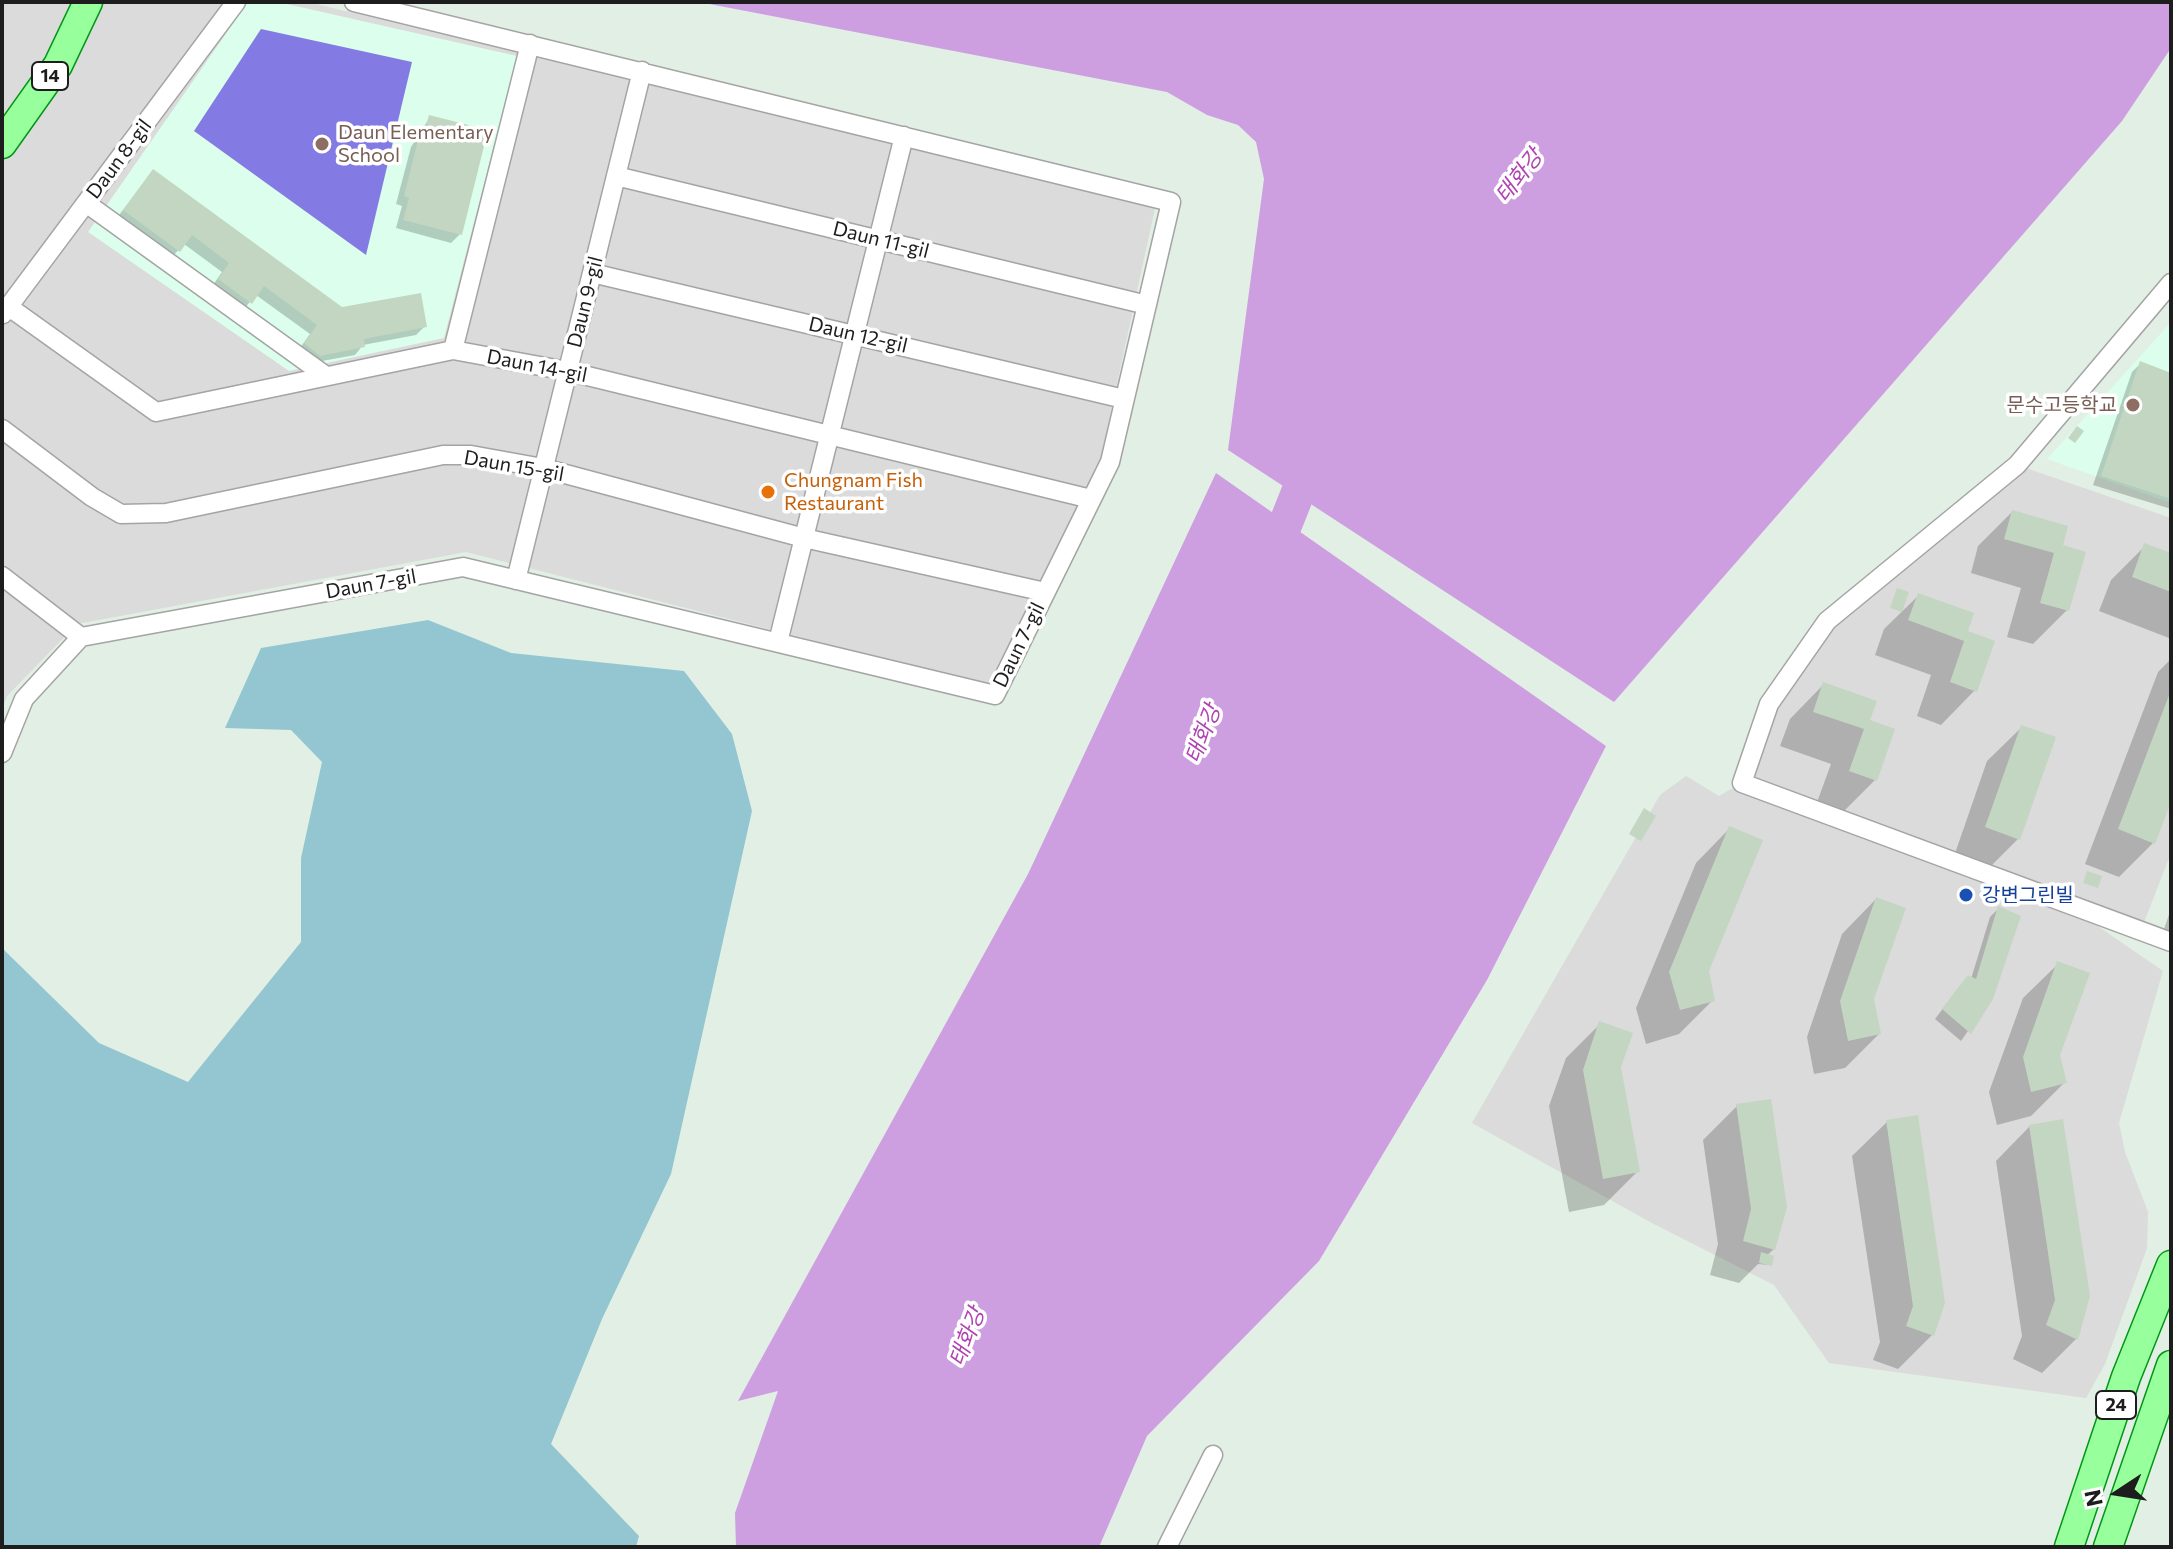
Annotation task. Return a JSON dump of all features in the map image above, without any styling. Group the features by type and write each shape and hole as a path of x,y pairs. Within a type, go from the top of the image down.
{"main road":[{"name":"14","path":"2,144 58,65 88,2"},
{"name":"24","path":"2069,1547 2126,1377 2171,1265"},
{"name":"24","path":"2108,1547 2171,1365"}],"street":[{"name":"Daun 8-gil","path":"6,311 236,2"},
{"name":"Daun 7-gil","path":"81,637 463,567 995,695 1110,462 1171,202 354,2"},
{"path":"453,350 530,44"},
{"name":"Daun 9-gil","path":"516,580 642,71"},
{"path":"778,642 904,136"},
{"name":"Daun 11-gil","path":"616,176 1147,305"},
{"path":"86,203 326,376"},
{"name":"Daun 12-gil","path":"592,273 1124,399"},
{"path":"2171,283 2017,465 1827,621 1769,704 1742,783 2171,942"},
{"name":"Daun 14-gil","path":"6,311 156,412 453,350 567,371 1091,499"},
{"name":"Daun 15-gil","path":"2,429 92,497 121,514 166,513 443,455 471,455 543,468 804,538 1045,592"},
{"path":"2,576 81,637 24,699 2,753"},
{"path":"1167,1547 1213,1455"}],"shaded area":[{"path":"2,2 308,2 1155,208 1098,471 988,685 466,552 77,624 7,696 2,710"},
{"name":"Daun Elementary School","path":"248,2 278,2 517,56 444,338 289,371 88,232"},
{"path":"261,29 412,62 366,255 194,131"},
{"name":"문수고등학교","path":"2171,322 2171,503 2047,459 2144,352"},
{"path":"2017,465 2171,518 2171,853 2141,930 2064,903 2163,971 2119,1123 2125,1152 2148,1212 2147,1248 2105,1364 2086,1398 1829,1363 1774,1285 1652,1223 1472,1123 1660,795 1686,776 1719,796 1742,783 1769,704 1827,621"},
{"path":"428,620 511,653 684,671 732,734 752,811 671,1174 602,1319 551,1444 639,1536 636,1547 2,1547 2,948 99,1043 188,1082 301,942 301,858 322,762 291,730 225,728 261,648"}],"water":[{"path":"699,2 2171,2 2171,48 2122,121 1614,702 1228,450 1264,179 1256,142 1238,125 1207,115 1167,92"},
{"path":"1216,473 1606,746 1487,980 1319,1261 1147,1436 1099,1547 736,1547 735,1513 778,1391 738,1401 1028,874"}],"building":[{"path":"429,115 488,130 462,235 403,220 409,198 404,196 419,136 423,137"},
{"path":"153,169 342,307 421,293 427,327 364,339 365,347 320,356 304,343 317,325 264,286 252,304 218,279 229,263 192,235 180,252 123,210"},
{"path":"2140,361 2171,373 2171,499 2101,476"},
{"path":"2077,426 2084,431 2075,443 2068,438"},
{"path":"2012,510 2068,526 2063,545 2086,552 2069,611 2040,603 2054,553 2004,539"},
{"path":"2144,543 2171,553 2171,592 2132,577"},
{"path":"1897,588 1909,592 1902,612 1890,608"},
{"path":"1918,593 1974,613 1968,631 1995,641 1977,692 1950,682 1964,641 1908,620"},
{"path":"1823,682 1877,701 1870,720 1895,729 1877,781 1849,771 1864,729 1813,712"},
{"path":"2171,690 2171,802 2155,844 2118,829"},
{"path":"2021,725 2056,737 2020,840 1985,827"},
{"path":"1644,808 1656,816 1641,841 1629,834"},
{"path":"1729,826 1763,840 1709,971 1715,1001 1680,1010 1669,972"},
{"path":"2087,871 2102,876 2098,888 2083,883"},
{"path":"1876,897 1906,908 1874,999 1881,1034 1848,1041 1840,1001"},
{"path":"1998,906 2021,916 1993,999 1971,1034 1942,1009 1968,975 1976,979"},
{"path":"2057,961 2090,973 2060,1055 2067,1083 2031,1092 2023,1057"},
{"path":"1599,1021 1633,1033 1621,1067 1640,1172 1603,1179 1583,1070"},
{"path":"1771,1099 1787,1207 1775,1250 1743,1241 1751,1209 1736,1104"},
{"path":"1918,1115 1945,1303 1934,1336 1906,1326 1913,1306 1886,1120"},
{"path":"2063,1119 2090,1296 2078,1340 2046,1325 2055,1300 2029,1125"},
{"path":"1761,1252 1774,1256 1772,1266 1759,1263"}],"waterway":[{"name":"태화강","path":"1270,563 1314,452"}],"place":[{"name":"Daun Elementary School","path":"322,144"},
{"name":"문수고등학교","path":"2133,405"},
{"name":"Chungnam Fish Restaurant","path":"768,492"},
{"name":"강변그린빌","path":"1966,895"}]}
